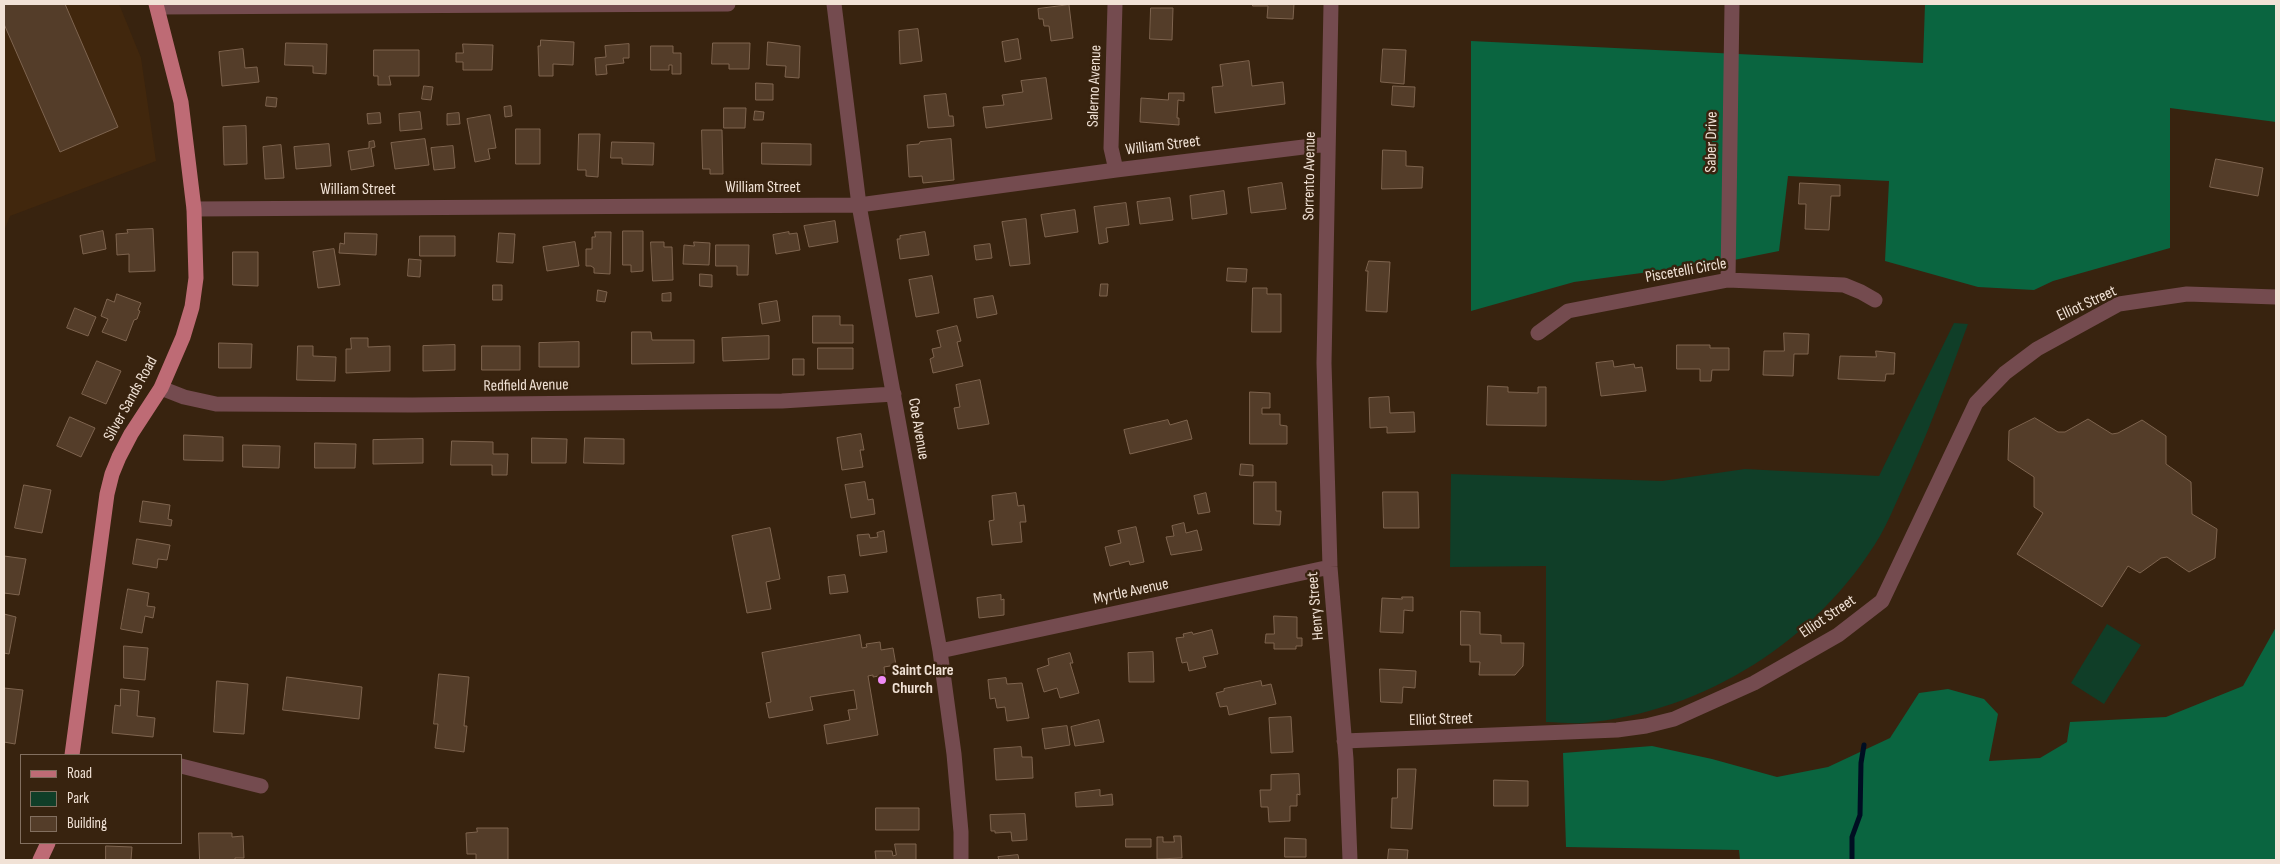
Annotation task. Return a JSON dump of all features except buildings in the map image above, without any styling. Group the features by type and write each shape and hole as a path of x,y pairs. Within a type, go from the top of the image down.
{"main road":[{"name":"Silver Sands Road","path":"72,754 106,504 112,474 131,434 161,388 183,337 192,307 196,278 194,209 181,102 157,6"},
{"path":"40,860 48,844"}],"street":[{"path":"157,6 728,4"},
{"name":"Coe Avenue","path":"834,4 859,205 940,651 954,754 962,860"},
{"name":"Salerno Avenue","path":"1115,4 1111,148 1116,170"},
{"name":"Sorrento Avenue","path":"1324,349 1331,4"},
{"name":"Saber Drive","path":"1728,280 1732,4"},
{"name":"William Street","path":"194,209 859,205 1116,170 1328,144"},
{"name":"Piscetelli Circle","path":"1538,333 1568,311 1728,280 1844,285 1874,300"},
{"name":"Elliot Street","path":"1344,741 1617,730 1674,718 1754,683 1838,635 1882,601 1976,403 2006,373 2037,349 2119,304 2187,294 2276,297"},
{"name":"Henry Street","path":"1324,349 1330,567 1344,741 1350,860"},
{"name":"Redfield Avenue","path":"161,388 184,396 226,404 412,405 782,401 894,394"},
{"name":"Myrtle Avenue","path":"940,651 1330,567"},
{"path":"182,766 261,786"}],"shaded area":[{"path":"4,4 119,4 141,58 156,161 10,216 4,231"}],"green space":[{"path":"1925,4 2276,4 2276,122 2170,108 2170,248 2053,281 2034,290 1978,287 1885,261 1889,181 1788,176 1779,251 1724,262 1574,282 1471,311 1471,41 1923,63"},
{"path":"1954,323 1968,324 1919,451 1888,520 1880,536 1854,573 1825,608 1791,638 1754,664 1714,686 1673,704 1629,716 1584,723 1546,722 1546,566 1450,567 1451,474 1662,481 1745,469 1879,476"},
{"path":"2107,624 2141,645 2104,704 2071,683"},
{"path":"2276,627 2276,860 1740,860 1739,850 1566,847 1563,753 1652,746 1712,759 1777,777 1828,767 1890,738 1919,693 1948,689 1984,699 1998,714 1989,761 2040,758 2067,742 2070,722 2166,717 2243,686"}],"waterway":[{"path":"1852,860 1852,837 1860,815 1861,763 1864,745"}],"place":[{"name":"Saint Clare Church","path":"882,680"}]}
